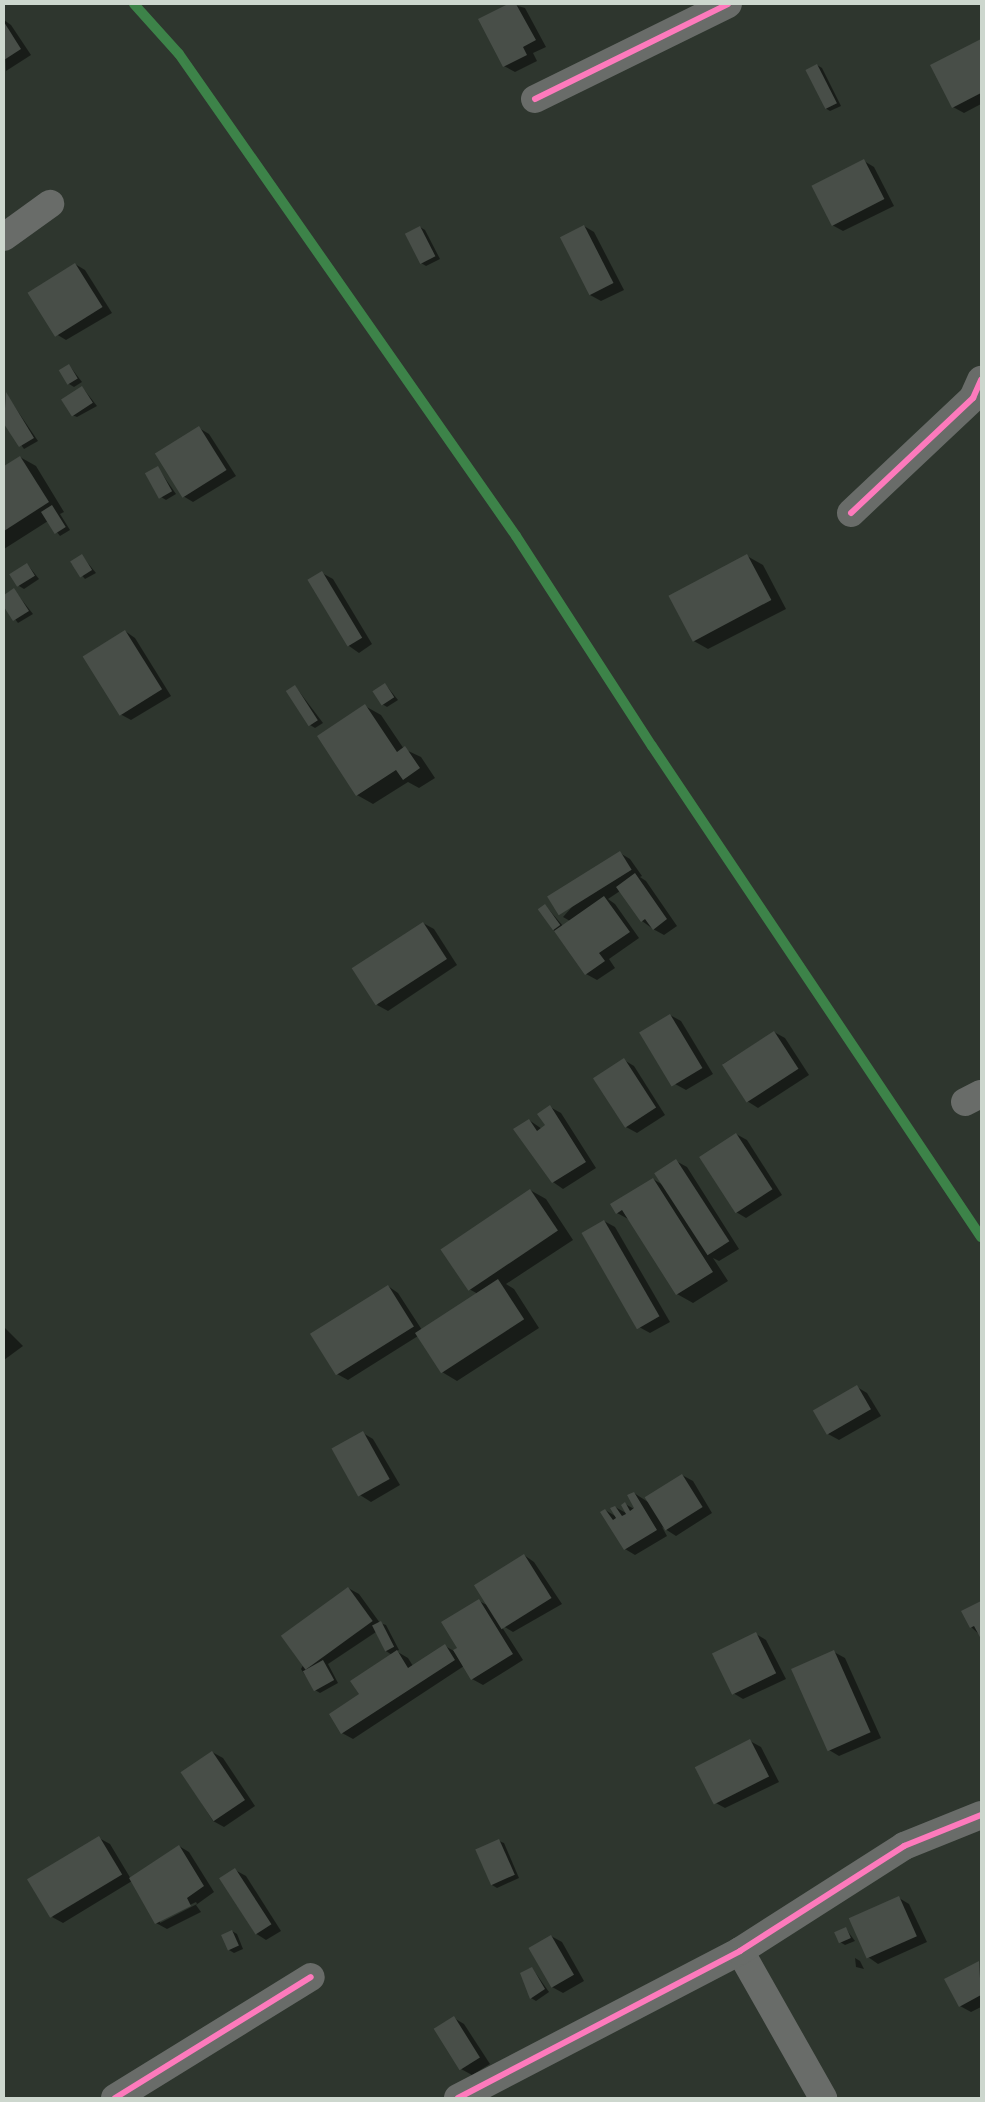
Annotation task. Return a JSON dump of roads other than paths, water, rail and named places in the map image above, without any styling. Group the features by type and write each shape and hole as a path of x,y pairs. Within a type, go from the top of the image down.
{"street":[{"path":"534,99 728,4"},
{"path":"4,237 50,204"},
{"path":"851,513 973,398 981,380"},
{"path":"458,2098 740,1952 904,1846 981,1815"},
{"path":"740,1952 822,2098"},
{"path":"115,2098 311,1977"}],"waterway":[{"path":"134,4 179,54 516,536 652,746 981,1237"}]}
